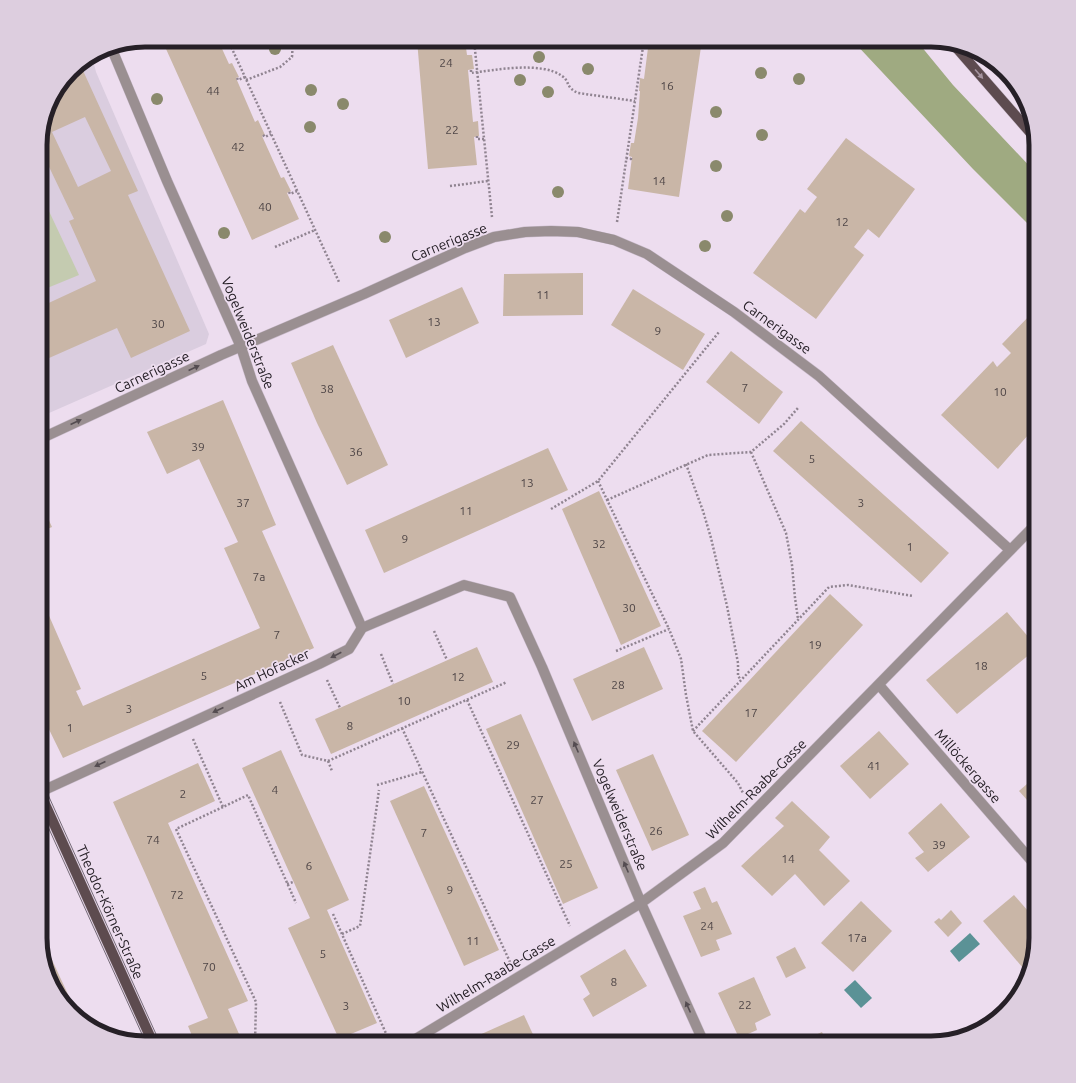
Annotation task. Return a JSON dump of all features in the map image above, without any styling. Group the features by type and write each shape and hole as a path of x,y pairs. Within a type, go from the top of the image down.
{"main road":[{"path":"959,51 1028,129"},
{"name":"Theodor-Körner-Straße","path":"47,807 151,1036"}],"street":[{"name":"Vogelweiderstraße","path":"113,52 167,181 241,347 252,381 362,628 464,585 510,597 544,673 641,903 701,1036"},
{"name":"Carnerigasse","path":"47,436 241,347 465,248 494,237 525,232 578,232 614,240 647,254 734,312 819,376 1010,550"},
{"name":"Wilhelm-Raabe-Gasse","path":"421,1036 641,903 723,843 1029,531"},
{"name":"Am Hofacker","path":"47,789 349,649 362,628"},
{"name":"Millöckergasse","path":"879,685 1029,858"}],"path":[{"path":"231,47 339,282"},
{"path":"246,80 280,67 292,57 293,47"},
{"path":"475,47 492,217"},
{"path":"617,222 643,47"},
{"path":"470,70 471,72 478,72 524,67 546,69 563,76 571,90 578,93 635,101"},
{"path":"237,78 238,80 245,77"},
{"path":"636,93 640,91"},
{"path":"263,135 265,137 271,134"},
{"path":"477,136 477,139 484,139"},
{"path":"626,158 630,158 631,156"},
{"path":"450,186 488,181"},
{"path":"289,192 290,194 297,191"},
{"path":"275,247 315,230"},
{"path":"551,508 598,481 719,332"},
{"path":"607,500 708,455 751,452 784,424 798,408"},
{"path":"751,452 786,533 792,565 794,598 798,620"},
{"path":"686,464 711,538 727,606 738,663 738,676 741,680"},
{"path":"598,481 681,659 693,731 738,783 743,793"},
{"path":"693,731 829,587 848,585 914,596"},
{"path":"616,651 668,629"},
{"path":"434,631 447,660"},
{"path":"381,654 393,684"},
{"path":"326,680 340,708"},
{"path":"280,702 302,755 328,761 507,682"},
{"path":"467,700 570,926"},
{"path":"402,728 511,963"},
{"path":"193,739 223,806"},
{"path":"328,761 332,771"},
{"path":"377,785 422,772"},
{"path":"342,934 360,926 379,790"},
{"path":"255,1036 256,1002 176,829 248,795 296,903"},
{"path":"287,884 293,882"},
{"path":"333,914 387,1036"}],"shaded area":[{"path":"859,47 922,47 953,85 1029,166 1029,225 973,169"},
{"path":"94,62 96,72 209,334 206,344 47,414 47,139 50,120 54,108 67,85 85,67"},
{"path":"47,207 79,275 47,288"},
{"path":"970,933 980,944 959,962 950,951"},
{"path":"855,980 872,998 861,1008 844,990"}],"building":[{"path":"165,47 221,47 229,64 232,63 239,77 236,78 255,122 258,120 265,135 262,136 281,178 284,177 291,191 287,193 299,219 252,240"},
{"path":"418,47 466,47 467,55 472,55 474,69 468,70 473,122 478,121 479,136 474,137 477,165 428,169"},
{"path":"648,47 701,47 679,197 628,189 632,157 629,156 631,143 634,143 638,118 640,78 644,79"},
{"path":"83,69 138,191 128,195 190,331 131,358 117,328 47,359 47,304 96,281 69,221 74,219 47,163 47,139 50,120 57,102 67,85","holes":["85,117 111,171 78,187 52,132"]},
{"path":"846,138 915,189 879,238 868,229 854,247 864,255 816,319 753,273 800,209 805,213 817,197 807,189"},
{"path":"583,273 583,315 503,316 504,274"},
{"path":"462,287 479,323 406,358 389,320"},
{"path":"633,289 705,334 683,370 611,325"},
{"path":"1029,316 1029,434 998,469 941,415 993,361 997,367 1011,353 1002,344"},
{"path":"333,345 388,465 347,485 317,423 291,363"},
{"path":"731,351 783,392 759,424 706,382"},
{"path":"223,400 276,525 262,531 314,648 63,758 47,725 47,611 81,689 76,691 83,706 260,628 224,548 238,542 199,459 167,474 147,432"},
{"path":"801,421 949,553 921,583 773,451"},
{"path":"548,448 568,490 384,573 365,530"},
{"path":"599,491 661,626 621,645 562,509"},
{"path":"47,516 52,527 47,529"},
{"path":"830,594 863,625 736,762 702,731"},
{"path":"1007,612 1029,638 1029,655 957,714 926,680"},
{"path":"477,647 493,682 331,754 315,719"},
{"path":"644,647 663,689 592,721 573,679"},
{"path":"521,714 598,888 563,904 486,729"},
{"path":"879,731 909,764 870,799 840,766"},
{"path":"281,750 349,900 327,910 377,1023 346,1036 338,1036 288,928 310,918 242,768"},
{"path":"653,754 689,835 652,851 616,770"},
{"path":"198,763 215,801 168,823 248,1001 228,1009 240,1036 192,1036 188,1026 208,1018 113,802"},
{"path":"1029,782 1029,802 1019,791"},
{"path":"424,786 499,950 464,966 390,801"},
{"path":"792,801 830,837 819,850 850,881 824,906 795,874 772,896 741,866 784,826 775,818"},
{"path":"941,803 970,837 928,872 915,858 924,852 908,833"},
{"path":"705,887 712,903 717,901 732,934 716,940 720,950 701,957 683,916 701,909 693,892"},
{"path":"1014,895 1029,912 1028,951 1024,969 983,921"},
{"path":"861,901 892,931 853,972 821,943"},
{"path":"951,910 962,923 948,937 934,922 939,918 941,920"},
{"path":"795,947 806,968 786,978 776,957"},
{"path":"625,949 647,986 593,1017 583,999 590,994 580,976"},
{"path":"48,951 73,1005 60,987 54,975"},
{"path":"754,977 771,1015 755,1023 757,1030 744,1036 738,1036 718,993"},
{"path":"524,1015 534,1036 477,1036"},
{"path":"822,1032 824,1036 813,1036"}],"tram line":[{"path":"47,793 157,1036"},
{"path":"47,824 143,1036"}]}
